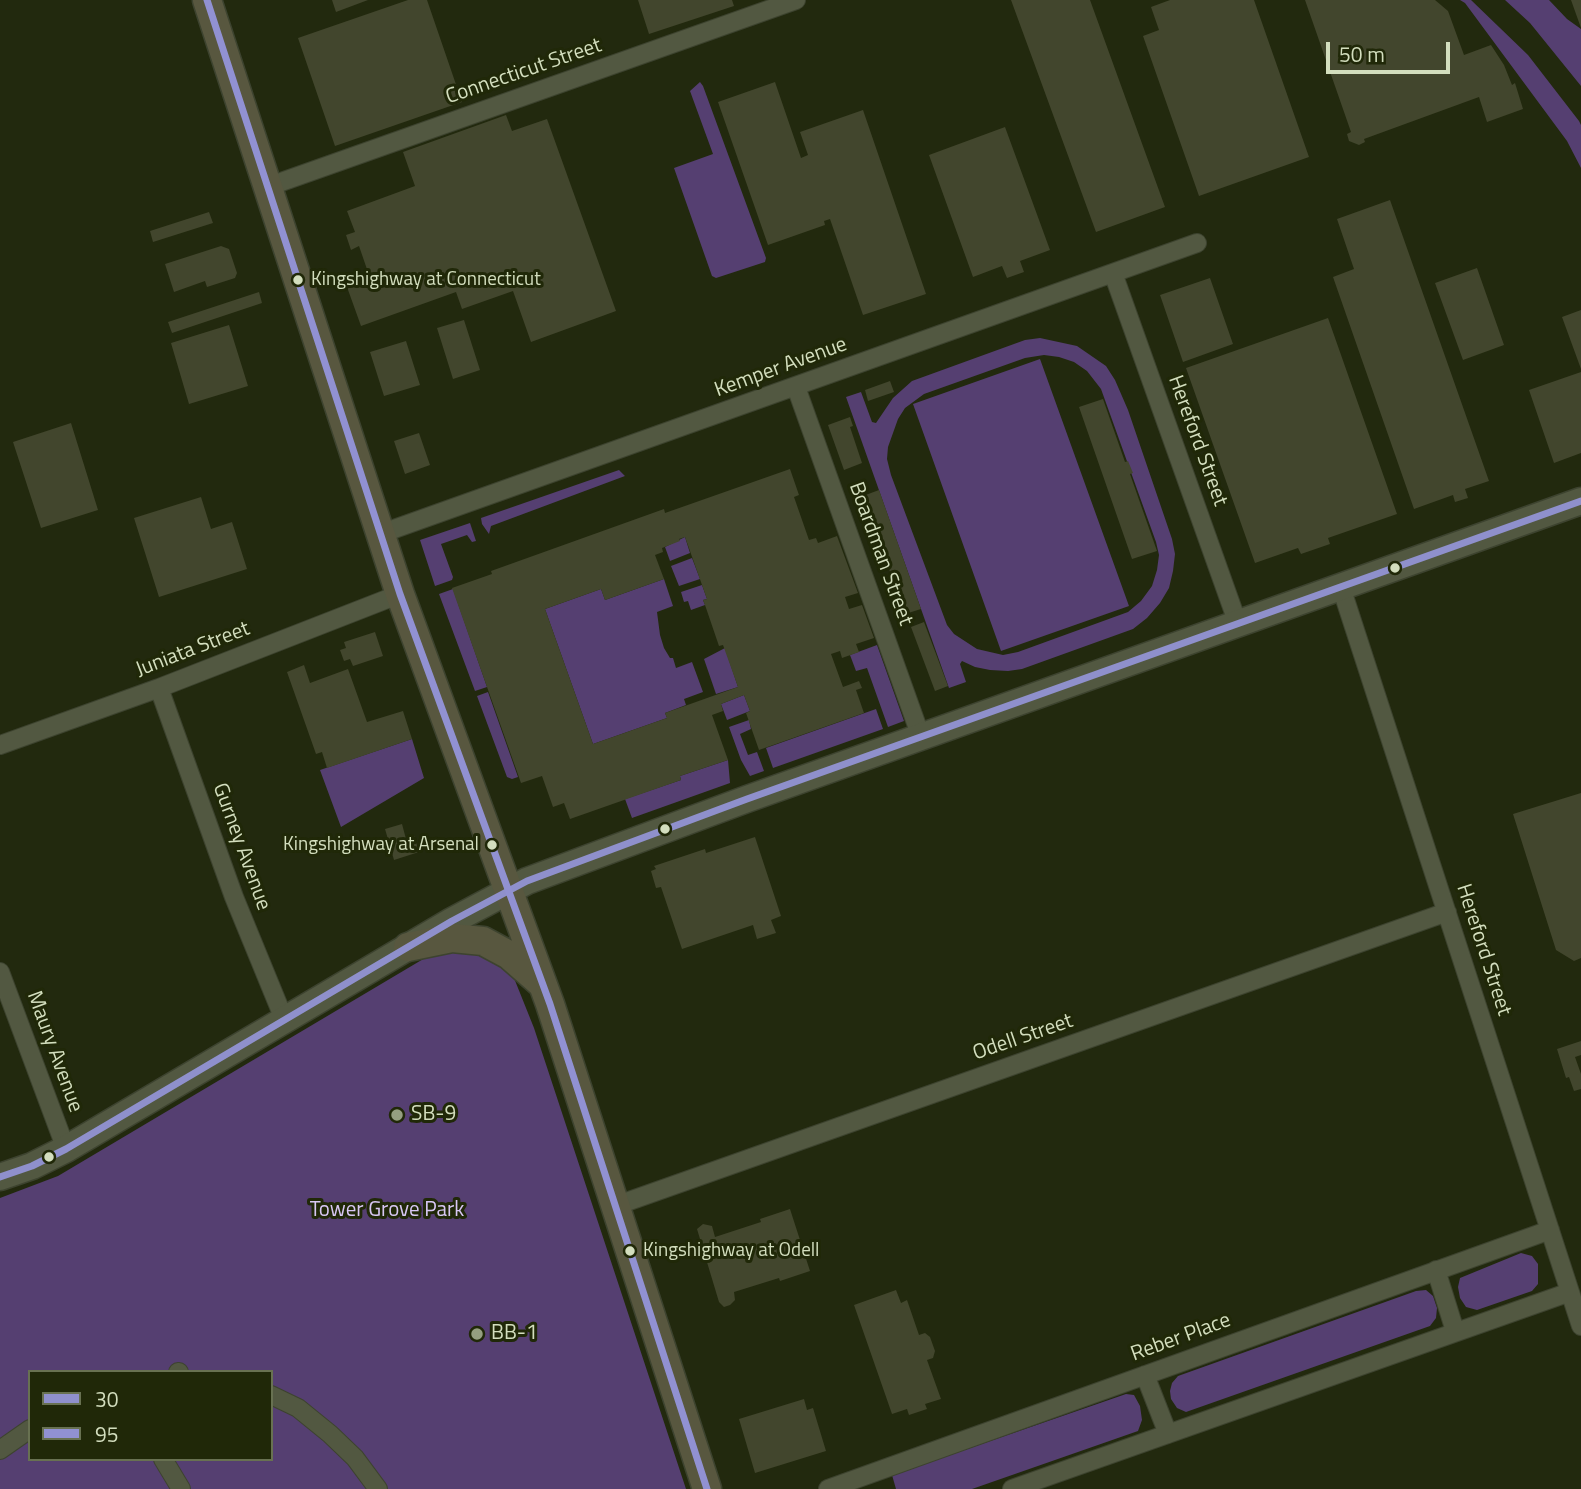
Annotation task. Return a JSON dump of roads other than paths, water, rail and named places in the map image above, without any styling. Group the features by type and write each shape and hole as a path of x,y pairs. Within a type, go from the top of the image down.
{"main road":[{"path":"207,0 400,594 543,985 702,1484"},
{"path":"0,1177 32,1166 66,1149 509,889 650,835 1581,501"},
{"path":"408,947 452,938 483,942 509,955 543,985"}],"street":[{"name":"Connecticut Street","path":"267,187 796,0"},
{"name":"Kemper Avenue","path":"380,534 1197,243"},
{"name":"Hereford Street","path":"1113,274 1238,624"},
{"name":"Boardman Street","path":"796,387 921,737"},
{"name":"Hereford Street","path":"1341,587 1581,1326"},
{"name":"Juniata Street","path":"0,745 159,688 400,594"},
{"name":"Gurney Avenue","path":"159,688 234,897 284,1019"},
{"name":"Odell Street","path":"615,1206 1447,912"},
{"name":"Maury Avenue","path":"0,972 66,1149"},
{"name":"Reber Place","path":"828,1489 1550,1230"},
{"path":"1436,1270 1455,1331"},
{"path":"1012,1489 1570,1292"},
{"path":"1144,1375 1168,1434"},
{"path":"273,1396 298,1408 330,1434 355,1458 379,1489"},
{"path":"0,1450 28,1430"},
{"path":"164,1461 181,1489"}],"place":[{"name":"Kingshighway at Connecticut","path":"298,280"},
{"name":"Kingshighway at Arsenal","path":"492,845"},
{"name":"SB-9","path":"397,1115"},
{"name":"Kingshighway at Odell","path":"630,1251"},
{"name":"BB-1","path":"477,1334"}],"park label":[{"name":"Tower Grove Park","path":"387,1211"}]}
